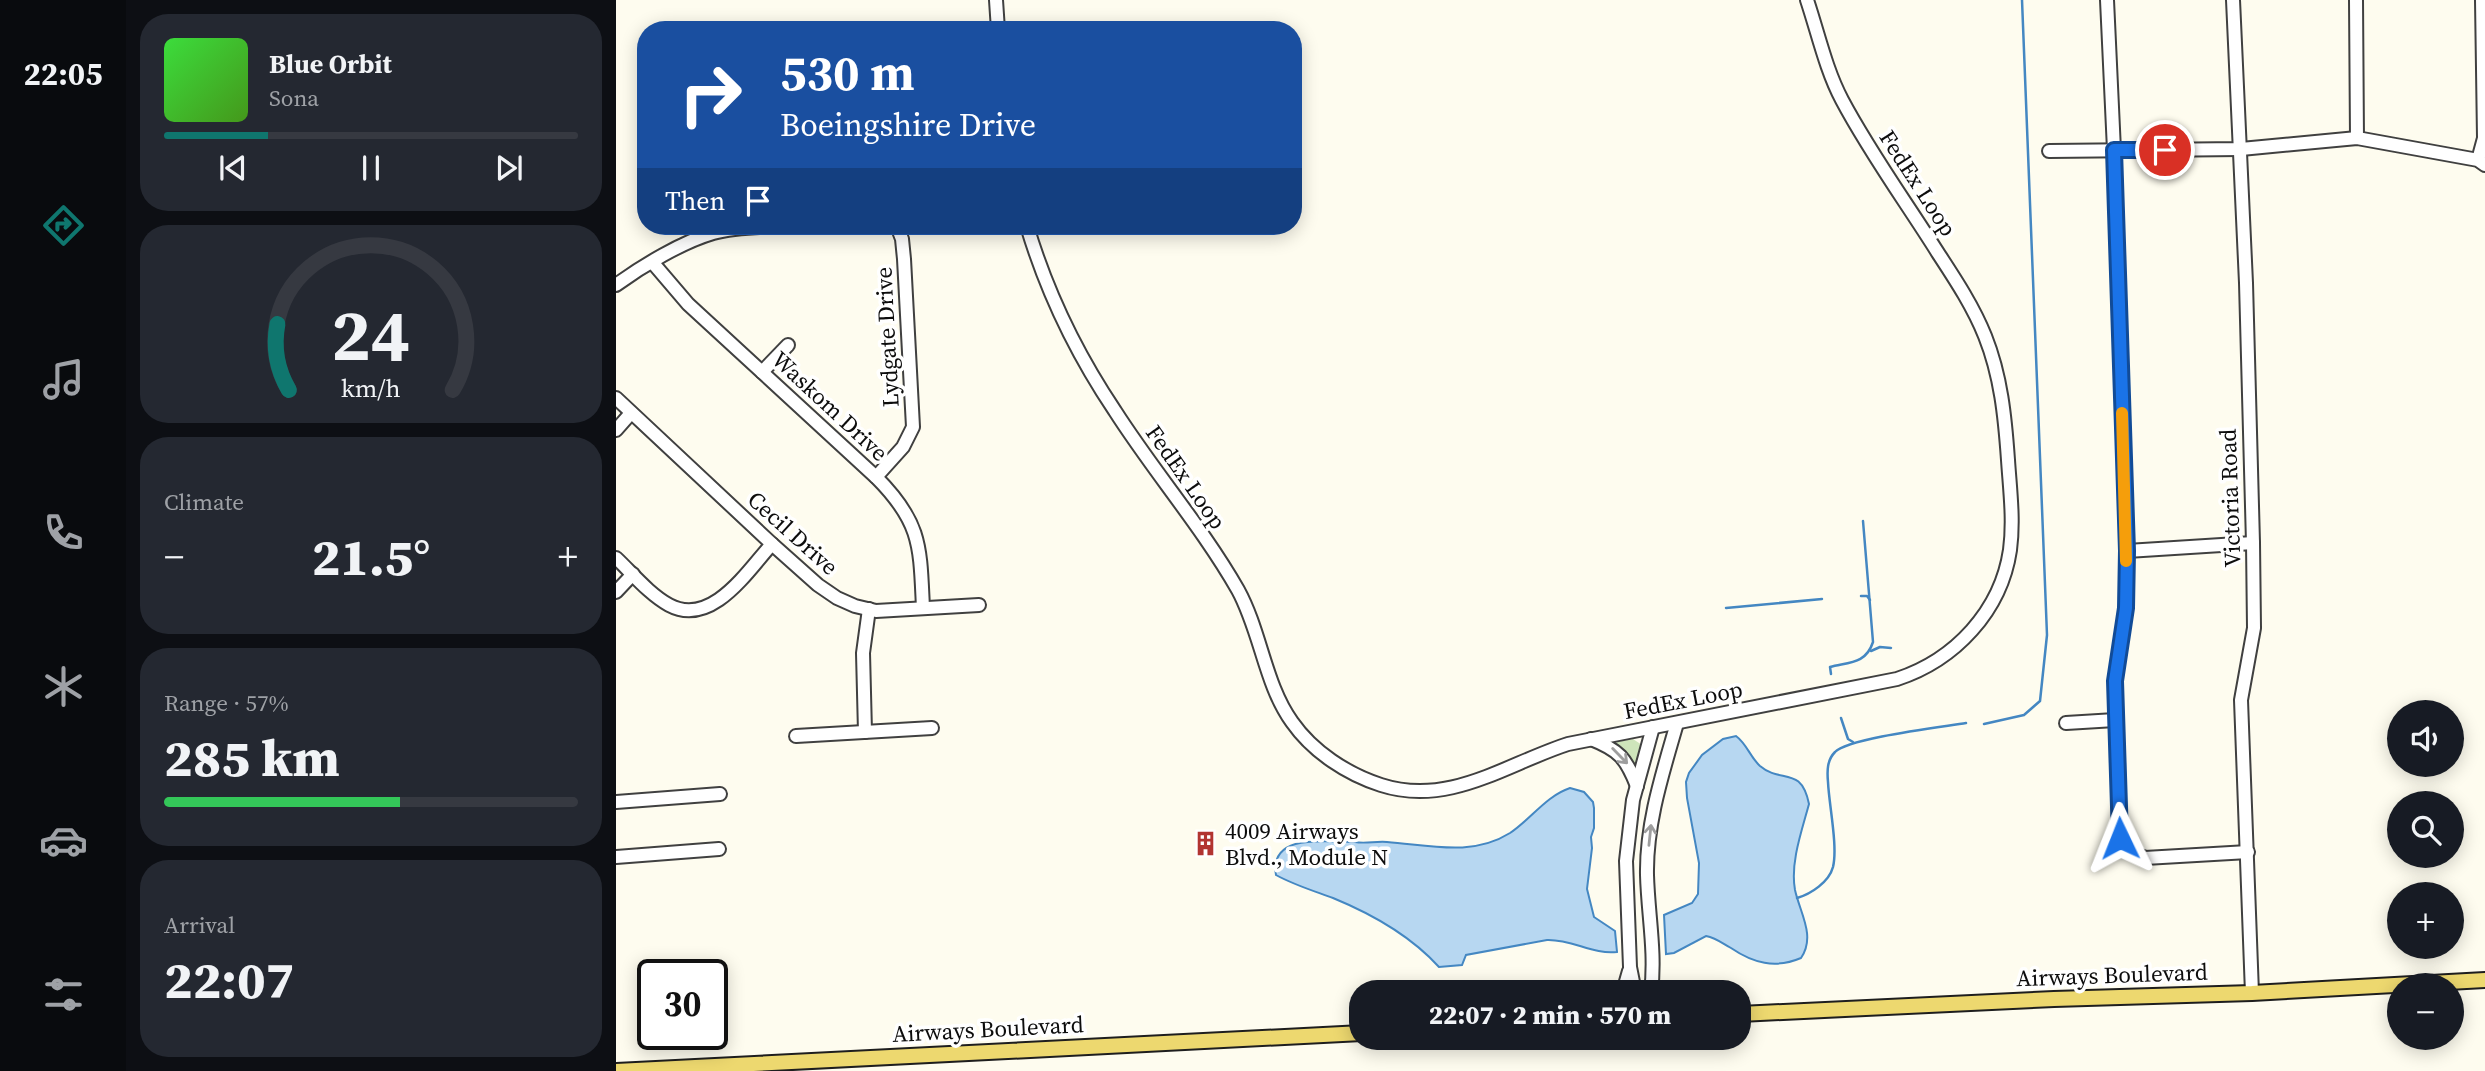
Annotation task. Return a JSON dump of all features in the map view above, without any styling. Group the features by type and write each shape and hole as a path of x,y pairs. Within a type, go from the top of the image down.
{"main road":[{"name":"Airways Boulevard","path":"1751,1013 2252,993 2485,980"},
{"name":"Airways Boulevard","path":"616,1071 1349,1034"}],"street":[{"path":"996,0 997,21"},
{"name":"FedEx Loop","path":"1030,235 1048,289 1077,351 1115,413 1238,590 1255,627 1284,710 1301,734 1337,764 1369,780 1399,789 1428,790 1463,786 1544,751 1591,739 1897,679 1922,669 1947,653 1977,624 2002,581 2010,549 2011,510 2005,414 1998,375 1985,335 1965,295 1841,98 1807,0"},
{"path":"2107,0 2127,551 2126,608 2115,681 2120,838 2128,850 2145,858 2248,852"},
{"name":"Victoria Road","path":"2233,0 2241,149 2253,543 2254,628 2241,700 2252,993"},
{"path":"2356,0 2357,138"},
{"path":"2049,151 2241,149 2357,138 2481,162 2484,138 2482,0"},
{"path":"616,285 691,242 710,235"},
{"name":"Lydgate Drive","path":"876,477 903,447 913,427 900,235"},
{"name":"Waskom Drive","path":"653,263 688,304 900,502 913,524 920,548 923,608"},
{"path":"762,372 788,345"},
{"name":"Cecil Drive","path":"616,398 772,544 828,592 869,610 979,605"},
{"path":"616,430 631,413"},
{"path":"2127,551 2253,543"},
{"path":"616,558 667,603 683,609 701,608 723,598 772,544"},
{"path":"616,592 632,574"},
{"path":"865,732 863,653 869,610"},
{"path":"2066,723 2115,720"},
{"path":"1652,980 1648,881 1652,821 1677,723"},
{"path":"1633,980 1626,882 1628,832 1653,727"},
{"path":"796,736 932,728"},
{"path":"1591,739 1622,755 1637,786"},
{"path":"616,802 720,794"},
{"path":"616,857 719,849"},
{"path":"1626,882 1648,881"},
{"path":"1626,980 1630,967"},
{"path":"1653,975 1656,980"}],"green space":[{"path":"1633,739 1642,745 1637,765 1634,766 1615,744"}],"water":[{"path":"1736,736 1760,766 1801,784 1809,804 1794,869 1795,890 1806,924 1807,941 1801,958 1791,961 1773,964 1756,961 1706,936 1674,953 1666,954 1664,915 1692,903 1698,894 1699,863 1686,782 1702,755 1723,739"},
{"path":"1570,788 1584,792 1593,802 1594,828 1587,889 1594,917 1615,931 1617,952 1547,940 1466,955 1462,965 1439,967 1416,945 1376,918 1276,875 1276,861 1282,852 1303,842 1383,842 1450,848 1481,845 1510,833 1553,796"}],"waterway":[{"path":"1984,724 2024,715 2040,701 2047,635 2022,0"},
{"path":"1831,674 1830,667 1861,658 1873,642 1863,521"},
{"path":"1861,596 1867,596 1870,600"},
{"path":"1726,608 1822,599"},
{"path":"1871,651 1880,647 1891,648"},
{"path":"1841,718 1848,739 1853,742"},
{"path":"1797,898 1819,887 1828,878 1833,867 1834,837 1828,774 1832,755 1843,747 1858,742 1966,723"}],"slow traffic":[{"path":"2122,413 2126,561"}],"place":[{"name":"4009 Airways Blvd., Module N","path":"1205,844"}],"route":[{"path":"2120,838 2115,681 2126,608 2127,551 2114,150 2165,150"}]}
